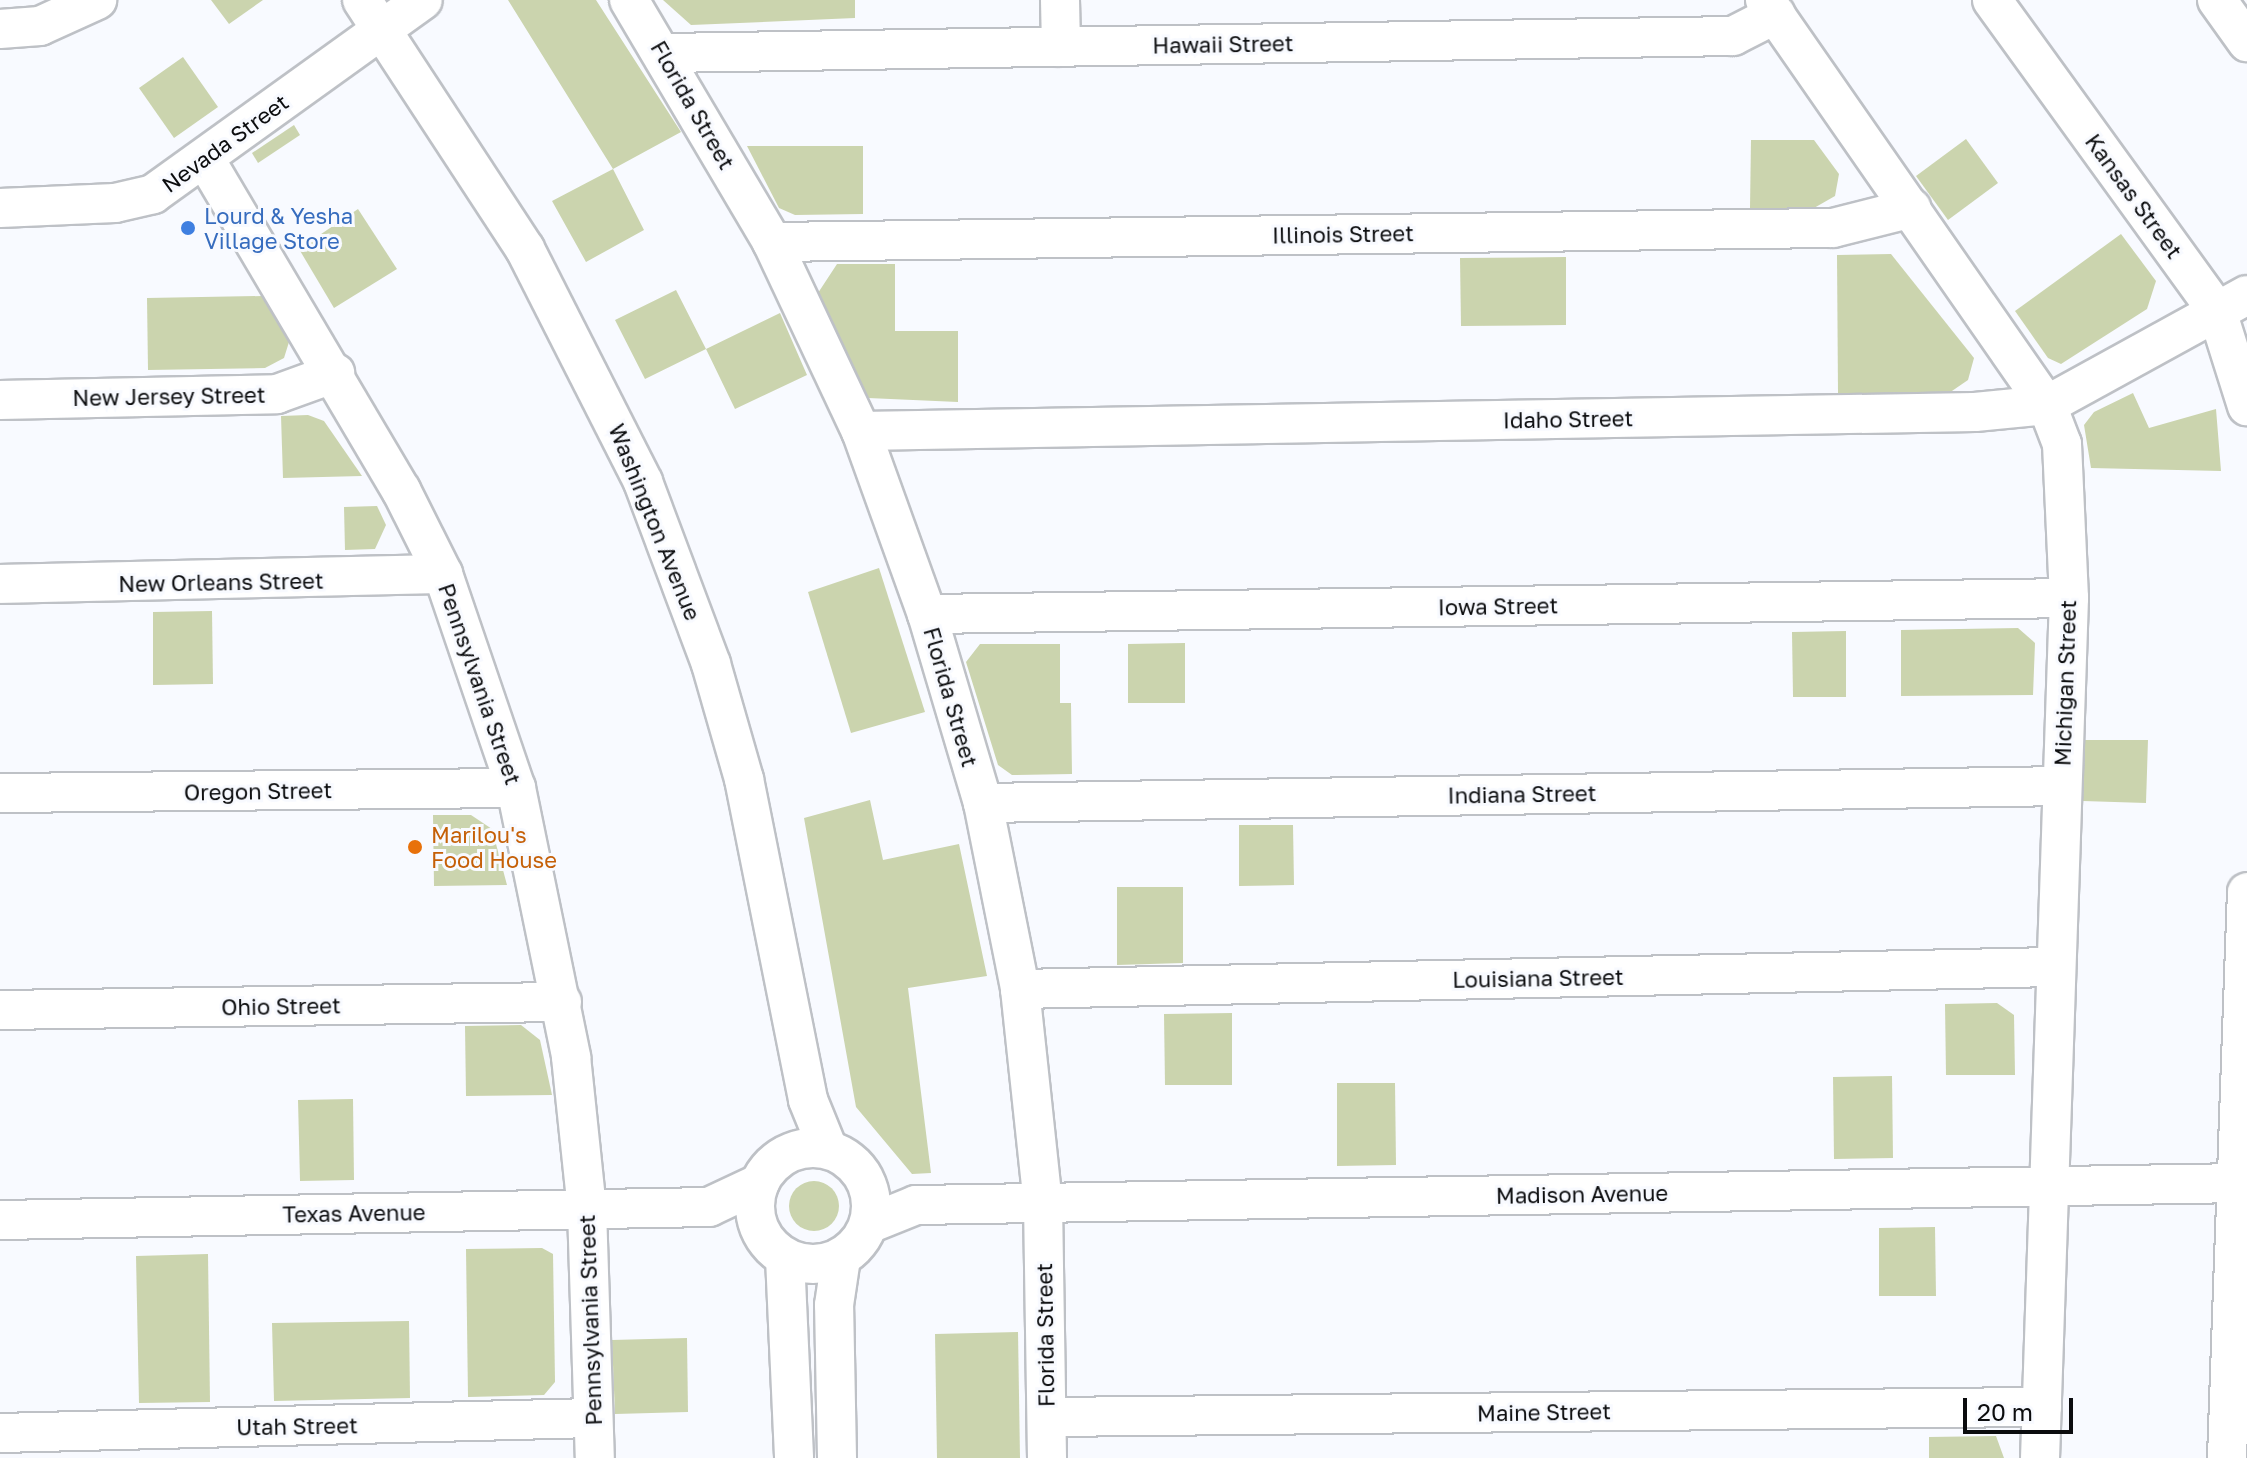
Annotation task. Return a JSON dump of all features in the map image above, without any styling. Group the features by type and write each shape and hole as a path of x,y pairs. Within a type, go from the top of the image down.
{"street":[{"path":"0,29 40,26 97,0"},
{"name":"Nevada Street","path":"0,208 128,200 153,194 205,159 372,14 423,0"},
{"name":"Florida Street","path":"629,0 665,53 772,242 861,431 927,614 983,803 1020,989 1043,1203 1047,1458"},
{"path":"1060,0 1061,47"},
{"name":"Kansas Street","path":"1992,0 2232,303 2247,406"},
{"path":"2217,0 2247,42"},
{"name":"Hawaii Street","path":"665,53 1733,36 1771,7"},
{"name":"Michigan Street","path":"1771,7 2047,405 2062,444 2069,598 2040,1458"},
{"name":"Washington Avenue","path":"372,14 525,249 643,482 711,664 744,779 808,1100 810,1150"},
{"name":"Pennsylvania Street","path":"205,159 335,373 443,574 516,788 562,1002 587,1209 595,1458"},
{"name":"Illinois Street","path":"772,242 1833,228 1912,208"},
{"name":"Idaho Street","path":"861,431 1959,413 2047,405 2232,303"},
{"name":"New Jersey Street","path":"0,400 277,394 335,373"},
{"name":"New Orleans Street","path":"0,584 443,574"},
{"name":"Iowa Street","path":"927,614 2069,598"},
{"name":"Indiana Street","path":"983,803 2062,786"},
{"name":"Oregon Street","path":"0,793 516,788"},
{"path":"2227,1458 2242,1184 2247,892"},
{"name":"Louisiana Street","path":"1020,989 2056,967"},
{"name":"Ohio Street","path":"0,1010 562,1002"},
{"path":"837,1458 841,1258 869,1224 869,1187 859,1170 810,1150 760,1183 759,1229 785,1258 803,1264 841,1258"},
{"name":"Texas Avenue","path":"0,1220 709,1207 760,1183"},
{"name":"Madison Avenue","path":"869,1224 916,1205 2242,1184"},
{"name":"Madison Avenue","path":"869,1187 916,1205"},
{"name":"Texas Avenue","path":"709,1207 759,1229"},
{"path":"785,1258 794,1458"},
{"name":"Maine Street","path":"1047,1417 2042,1407"},
{"name":"Utah Street","path":"0,1433 593,1418"}],"green space":[{"path":"211,0 263,0 229,24"},
{"path":"508,0 596,0 681,132 613,169"},
{"path":"663,0 855,0 855,18 691,25"},
{"path":"183,57 218,107 174,138 139,88"},
{"path":"294,125 300,135 258,163 252,153"},
{"path":"1966,139 1998,183 1948,220 1916,176"},
{"path":"1751,140 1814,140 1839,174 1835,196 1814,208 1750,208"},
{"path":"747,146 863,146 863,214 795,215 779,208"},
{"path":"613,169 644,230 586,262 552,201"},
{"path":"358,209 397,269 334,308 299,249"},
{"path":"2121,234 2156,281 2147,309 2061,364 2048,358 2015,311"},
{"path":"1891,254 1974,358 1968,380 1949,393 1838,394 1837,255"},
{"path":"1566,257 1566,325 1461,326 1460,258"},
{"path":"837,264 895,264 895,331 958,331 958,402 868,398 818,293"},
{"path":"676,290 706,349 645,379 615,320"},
{"path":"262,296 289,342 284,358 265,368 148,370 147,298"},
{"path":"780,313 807,375 735,409 706,349"},
{"path":"2133,393 2149,428 2216,409 2221,471 2091,468 2084,425 2094,412"},
{"path":"308,415 324,421 362,476 283,478 281,416"},
{"path":"377,506 386,525 375,549 345,550 344,507"},
{"path":"879,568 925,712 851,733 808,592"},
{"path":"212,611 213,684 153,685 153,612"},
{"path":"2018,628 2035,643 2033,695 1901,696 1901,630"},
{"path":"1846,631 1846,697 1793,697 1792,632"},
{"path":"1185,643 1185,703 1128,703 1128,644"},
{"path":"980,644 1060,644 1060,703 1071,703 1072,774 1012,775 998,765 966,662"},
{"path":"2084,740 2148,740 2146,803 2083,801"},
{"path":"870,800 883,860 959,844 987,976 908,988 931,1173 912,1174 856,1107 804,818"},
{"path":"433,815 471,815 492,829 507,885 434,886"},
{"path":"1239,825 1293,825 1294,885 1239,886"},
{"path":"1117,887 1183,887 1183,963 1117,965"},
{"path":"1997,1003 2014,1015 2015,1075 1946,1075 1945,1004"},
{"path":"1232,1013 1232,1085 1165,1085 1164,1014"},
{"path":"521,1025 540,1040 552,1095 466,1096 465,1026"},
{"path":"1892,1076 1893,1158 1834,1159 1833,1077"},
{"path":"1337,1083 1395,1083 1396,1165 1337,1166"},
{"path":"353,1099 354,1180 300,1181 298,1100"},
{"path":"814,1181 832,1188 839,1206 832,1224 814,1231 796,1224 789,1206 796,1188"},
{"path":"1935,1227 1936,1296 1879,1296 1879,1228"},
{"path":"542,1248 553,1254 555,1382 544,1395 468,1397 466,1249"},
{"path":"208,1254 210,1402 139,1403 136,1256"},
{"path":"409,1321 410,1398 274,1401 272,1323"},
{"path":"1018,1332 1020,1458 937,1458 935,1334"},
{"path":"687,1338 688,1412 615,1414 612,1340"},
{"path":"1996,1436 2004,1458 1929,1458 1929,1437"}],"place":[{"name":"Lourd & Yesha Village Store","path":"188,228"},
{"name":"Marilou's Food House","path":"415,847"}]}
